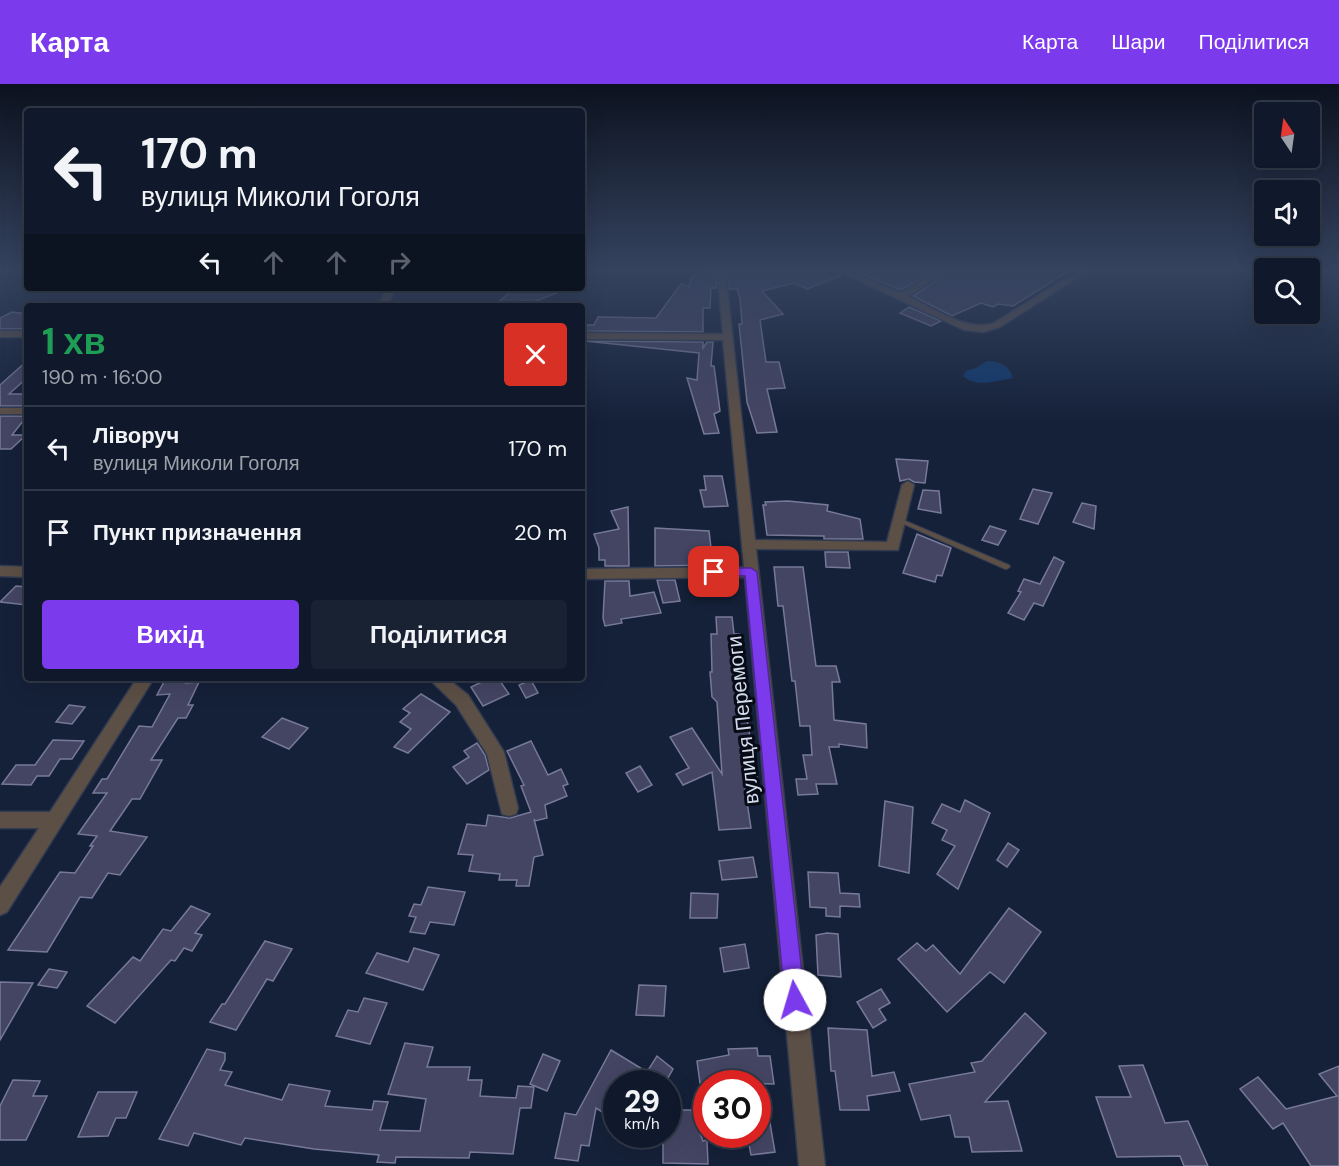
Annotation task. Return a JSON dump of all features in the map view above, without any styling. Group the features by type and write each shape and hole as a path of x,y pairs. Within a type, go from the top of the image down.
{"street":[{"name":"вулиця Перемоги","path":"725,319 812,1166"},
{"path":"949,319 967,328 984,329 1006,319"},
{"path":"0,334 24,334"},
{"path":"585,336 726,337"},
{"path":"0,411 24,411"},
{"path":"748,543 893,547 908,485"},
{"path":"0,571 24,572"},
{"path":"585,574 751,572"},
{"path":"0,905 144,681"},
{"path":"440,681 462,700 495,752 509,808"},
{"path":"0,820 54,820"}],"lane":[{"path":"901,521 1007,567"}],"water":[{"path":"987,361 1004,365 1010,370 1013,378 980,383 963,376 966,371"}],"building":[{"path":"0,319 24,319 24,329 0,329"},
{"path":"597,319 703,319 703,332 586,331 587,325 594,325"},
{"path":"742,319 762,319 760,320 766,362 779,362 785,388 767,389 777,432 757,433 747,402 739,324 742,324"},
{"path":"915,319 941,321 931,326"},
{"path":"585,341 703,342 703,348 707,342 713,342 711,366 714,366 720,411 714,414 719,433 704,434 687,378 697,380 699,353"},
{"path":"24,364 24,381 9,394 24,394 24,406 0,406 0,385"},
{"path":"0,416 24,416 24,420 12,435 24,435 24,437 11,449 0,449"},
{"path":"896,459 928,461 925,483 909,479 900,481"},
{"path":"704,476 722,476 728,506 704,507 700,490 706,490"},
{"path":"1033,489 1052,493 1038,524 1020,519"},
{"path":"923,490 939,491 941,513 918,509"},
{"path":"788,501 828,505 827,511 860,519 863,539 767,535 763,505 766,505 765,502"},
{"path":"1082,503 1096,506 1094,529 1073,522"},
{"path":"628,507 629,566 605,566 605,560 599,560 599,548 594,534 619,529 611,511"},
{"path":"990,526 1006,531 998,545 982,540"},
{"path":"655,528 709,531 713,565 655,566"},
{"path":"917,534 951,548 942,576 937,575 935,582 903,573"},
{"path":"825,552 848,552 850,568 826,567"},
{"path":"1054,557 1064,562 1043,606 1034,603 1024,620 1008,613 1021,592 1018,591 1024,579 1040,584"},
{"path":"774,567 803,567 816,666 836,666 840,682 832,682 834,720 866,724 867,748 839,744 839,747 829,747 837,784 816,784 818,794 798,795 796,779 807,779 803,755 812,755 810,726 800,726 783,606 778,606"},
{"path":"657,580 675,580 680,601 663,603"},
{"path":"605,581 629,581 630,596 654,592 661,613 621,619 622,623 605,626 603,618"},
{"path":"16,586 24,587 24,605 0,602"},
{"path":"716,617 732,617 734,634 740,634 742,662 737,662 759,788 745,789 751,828 719,830 712,772 683,785 676,774 689,768 670,737 692,728 722,774 717,702 712,697 710,672 712,672 711,634 717,634"},
{"path":"164,681 199,682 188,705 193,705 186,718 178,718 151,760 162,760 140,799 132,799 110,831 147,837 120,875 108,873 92,898 80,897 47,952 8,950 60,872 75,873 93,846 90,846 97,836 78,834 107,793 93,793 102,779 107,779 139,726 152,727 170,694 157,695"},
{"path":"484,681 500,681 509,694 483,706 471,687"},
{"path":"532,681 538,693 526,698 519,685"},
{"path":"421,694 450,712 408,753 394,747 411,729 400,722 410,713 403,709"},
{"path":"69,705 85,707 72,724 56,722"},
{"path":"282,718 308,728 289,749 262,737"},
{"path":"53,740 84,741 72,759 60,759 49,776 37,776 31,785 2,784 16,765 35,765"},
{"path":"531,741 548,775 561,769 568,784 563,786 567,796 545,805 547,818 535,821 534,819 543,855 534,857 529,886 516,886 517,880 499,880 500,874 469,871 473,855 458,854 467,824 486,826 488,815 510,818 531,812 521,786 524,785 507,751"},
{"path":"477,743 485,755 489,770 467,784 453,767 469,757 464,751"},
{"path":"640,766 652,785 638,792 626,773"},
{"path":"965,800 990,813 958,889 937,874 955,846 942,840 947,830 932,823 942,804 960,812"},
{"path":"885,801 913,807 909,873 879,866"},
{"path":"1008,843 1019,850 1007,867 997,860"},
{"path":"753,857 757,877 722,880 719,861"},
{"path":"808,872 838,873 840,893 859,894 860,907 840,906 840,917 826,916 826,908 810,907"},
{"path":"428,887 465,892 454,925 430,922 425,934 410,932 416,917 409,916 414,904 421,905"},
{"path":"691,893 718,894 717,918 690,918"},
{"path":"191,906 210,914 195,933 202,935 192,951 184,948 175,961 171,960 115,1023 87,1006 133,957 140,961 163,929 171,931"},
{"path":"1009,908 1041,932 1004,983 990,972 947,1012 898,959 917,943 926,951 933,945 960,974"},
{"path":"838,934 841,977 818,975 816,935"},
{"path":"265,941 292,949 273,981 267,979 236,1030 210,1022 222,1004 225,1004"},
{"path":"745,944 749,968 724,972 720,948"},
{"path":"414,948 439,955 423,990 366,973 377,953 408,962"},
{"path":"49,969 67,972 57,988 38,985"},
{"path":"0,982 33,983 0,1040"},
{"path":"639,985 666,986 664,1016 636,1015"},
{"path":"881,989 890,1003 879,1009 886,1020 873,1028 857,1002"},
{"path":"364,998 387,1003 370,1044 336,1036 348,1010 358,1012"},
{"path":"1025,1013 1046,1033 985,1102 1008,1101 1022,1151 972,1152 969,1137 955,1137 950,1115 921,1120 909,1084 975,1072 971,1063 982,1061"},
{"path":"828,1028 867,1030 872,1076 894,1072 900,1091 867,1096 869,1110 840,1110 835,1071 831,1071"},
{"path":"405,1043 433,1047 427,1067 470,1067 468,1080 482,1080 480,1096 516,1098 518,1086 534,1087 531,1108 520,1108 513,1154 470,1152 469,1158 396,1157 395,1163 377,1162 379,1155 314,1149 245,1138 241,1145 194,1133 188,1146 159,1139 207,1049 225,1053 225,1060 220,1070 232,1072 225,1085 282,1100 289,1084 330,1091 325,1106 372,1110 374,1101 388,1102 380,1130 420,1131 426,1099 388,1094"},
{"path":"757,1048 758,1056 770,1056 774,1084 771,1084 771,1070 698,1070 697,1061 729,1055 728,1049"},
{"path":"611,1050 644,1070 603,1070 603,1112 596,1108 589,1146 581,1145 578,1161 555,1158 565,1113 576,1115"},
{"path":"543,1054 560,1061 547,1091 530,1084"},
{"path":"657,1056 672,1070 648,1070"},
{"path":"1143,1065 1165,1123 1188,1121 1208,1166 1184,1166 1180,1156 1117,1157 1096,1097 1131,1097 1119,1066"},
{"path":"1339,1066 1339,1166 1311,1166 1283,1123 1273,1129 1240,1089 1258,1077 1286,1109 1337,1096 1319,1074"},
{"path":"13,1080 40,1081 33,1096 47,1096 26,1140 0,1140 0,1106"},
{"path":"98,1092 137,1092 126,1118 116,1118 108,1136 78,1137"},
{"path":"681,1110 691,1110 693,1148 707,1148 708,1164 663,1163 663,1148 681,1148"},
{"path":"771,1129 775,1152 751,1155 750,1148 771,1148"}],"route":[{"path":"714,572 751,572 795,1000"}]}
